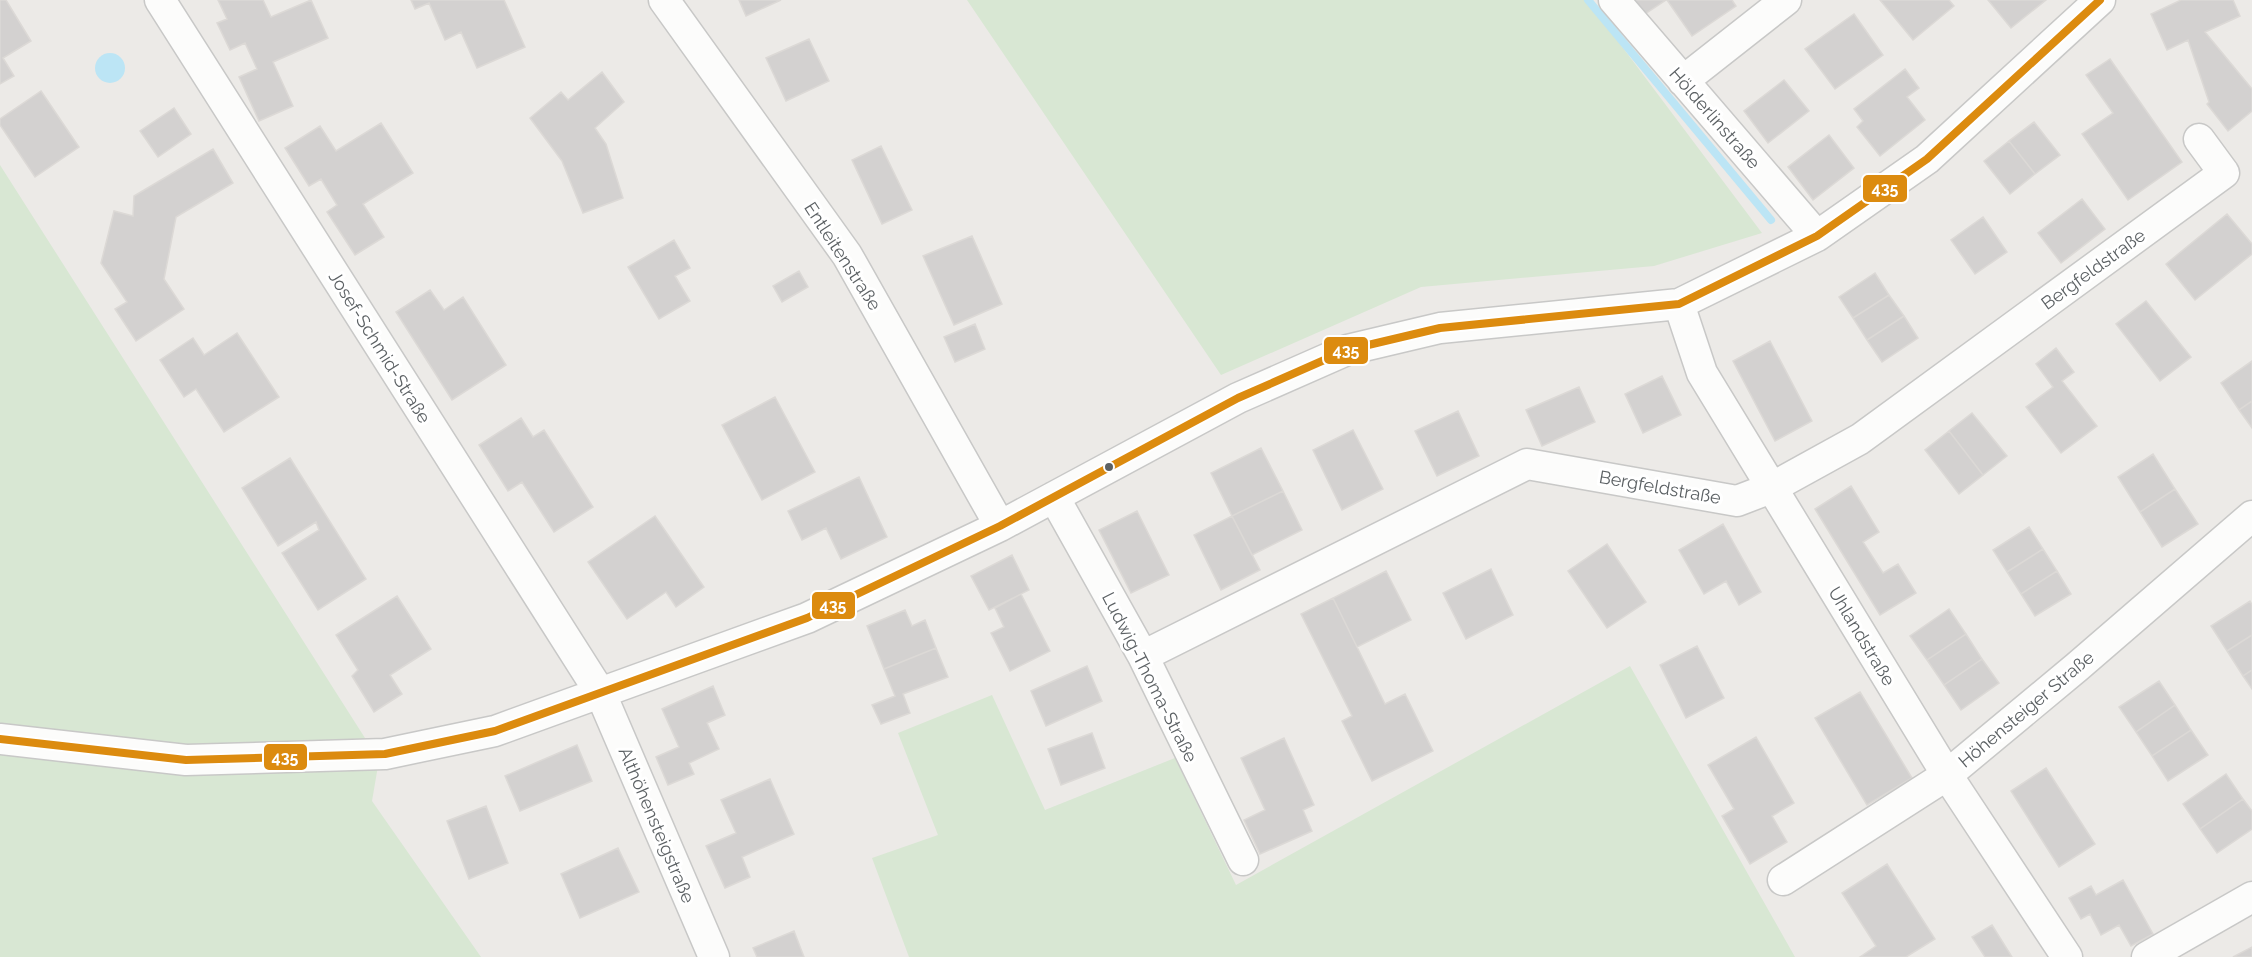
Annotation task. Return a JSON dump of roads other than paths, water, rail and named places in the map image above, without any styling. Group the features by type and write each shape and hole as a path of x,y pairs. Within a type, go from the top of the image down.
{"street":[{"name":"Josef-Schmid-Straße","path":"160,0 601,694"},
{"name":"Entleitenstraße","path":"664,0 847,255 1000,526"},
{"name":"Hölderlinstraße","path":"1614,0 1817,236"},
{"path":"1683,81 1786,0"},
{"path":"0,740 186,760 385,754 495,731 601,694 807,618 1000,526 1238,398 1347,350 1440,328 1679,304 1817,236 1927,159 2100,0"},
{"name":"Bergfeldstraße","path":"1143,656 1527,464 1737,501 1771,488 1860,439 2224,174 2199,140"},
{"name":"Uhlandstraße","path":"1679,304 1702,373 1947,775 2067,957"},
{"name":"Ludwig-Thoma-Straße","path":"1054,497 1143,656 1243,860"},
{"name":"Höhensteiger Straße","path":"1783,880 1947,775 2077,667 2252,516"},
{"name":"Althöhensteigstraße","path":"601,694 714,957"},
{"path":"2147,957 2252,897"}],"water":[{"path":"110,53 116,54 124,62 124,74 116,82 110,83 104,82 96,74 95,68 96,62 104,54"}],"waterway":[{"path":"1588,0 1771,220"}]}
